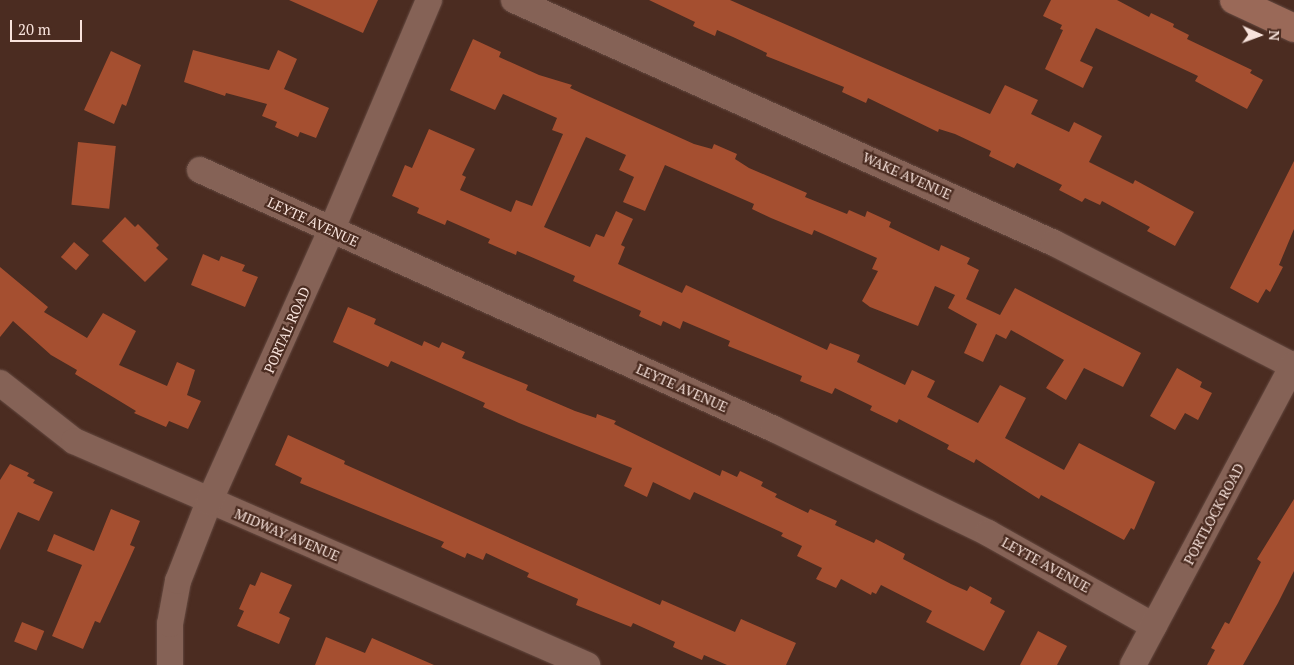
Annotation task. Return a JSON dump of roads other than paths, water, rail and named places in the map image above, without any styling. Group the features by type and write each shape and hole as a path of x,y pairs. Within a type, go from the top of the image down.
{"main road":[{"path":"1234,0 1294,28"}],"street":[{"name":"PORTAL ROAD","path":"170,665 170,624 178,581 210,502 331,231 429,0"},
{"name":"WAKE AVENUE","path":"514,0 1054,243 1293,365"},
{"name":"LEYTE AVENUE","path":"200,170 331,231 774,429 988,533 1154,626"},
{"name":"PORTLOCK ROAD","path":"1133,665 1293,365"},
{"name":"MIDWAY AVENUE","path":"0,383 74,441 586,665"}]}
